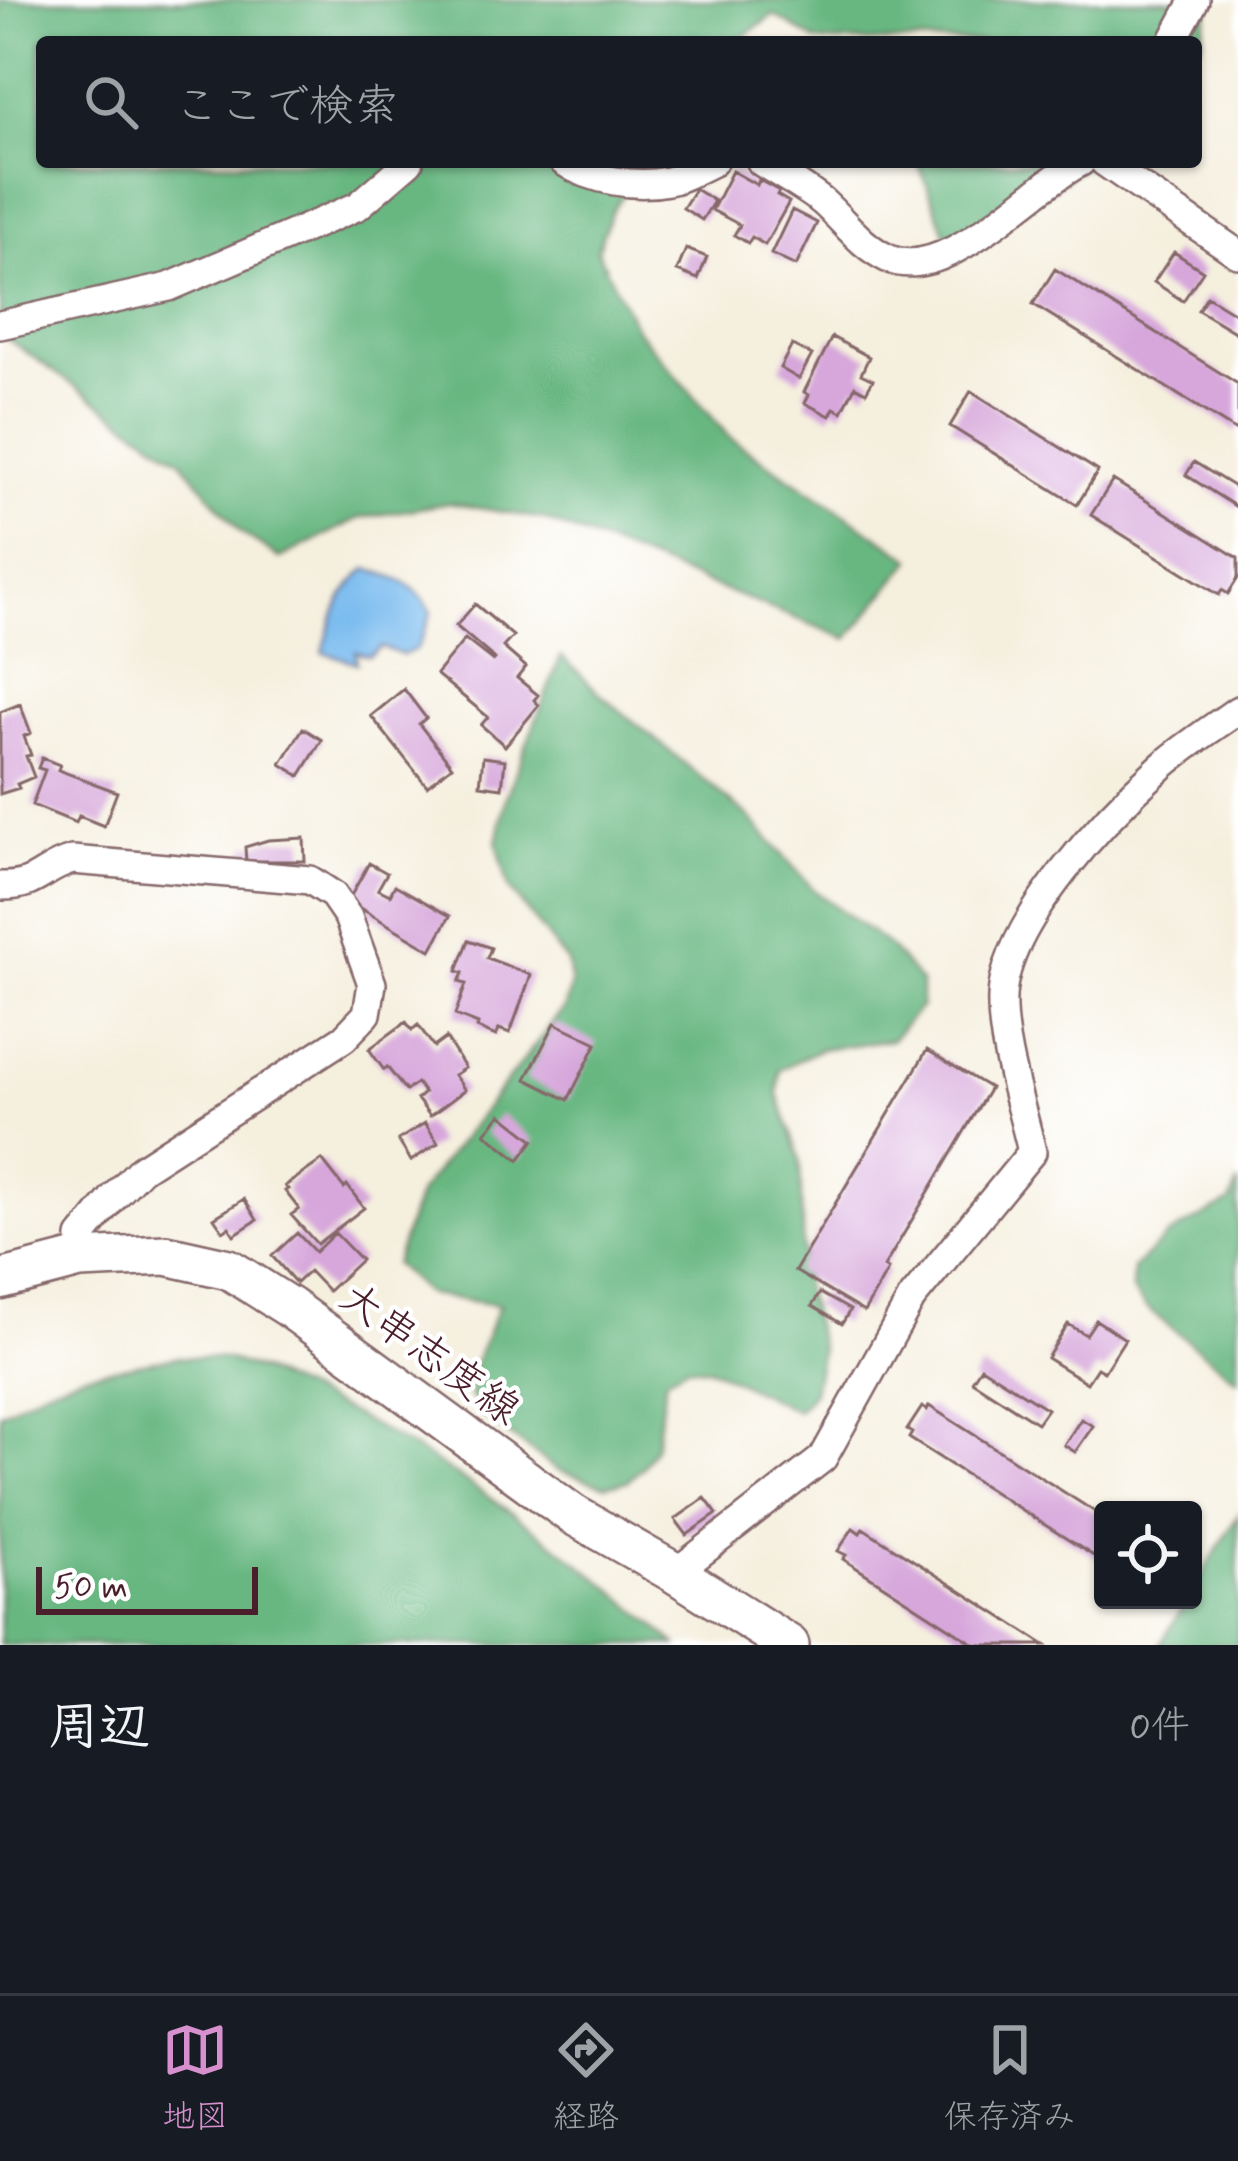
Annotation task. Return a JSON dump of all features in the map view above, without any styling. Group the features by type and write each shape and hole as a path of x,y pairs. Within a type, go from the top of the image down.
{"main road":[{"name":"大串志度線","path":"0,1310 13,1277 80,1259 166,1256 229,1269 289,1307 572,1514 789,1645"}],"street":[{"path":"1175,36 1195,0"},
{"path":"0,325 169,286 358,206 402,168"},
{"path":"573,168 636,183 670,181 699,168"},
{"path":"770,168 823,202 856,238 891,261 928,262 973,238 1068,168"},
{"path":"1113,168 1238,254"},
{"path":"675,1573 823,1458 912,1298 1032,1152 1007,1042 1002,996 1014,947 1055,884 1109,817 1167,762 1238,710"},
{"path":"0,886 28,885 52,866 73,860 310,880 333,895 348,917 372,984 367,1014 344,1038 142,1169 81,1237 80,1259"}],"green space":[{"path":"0,0 1211,0 1202,39 807,36 774,15 744,36 36,36 36,168 644,168 612,210 597,250 637,330 730,438 912,559 848,639 543,519 449,503 360,518 280,558 241,533 181,460 0,334"},
{"path":"920,168 1081,168 955,259"},
{"path":"561,656 747,815 815,891 888,945 921,982 921,1006 891,1040 820,1049 780,1070 778,1094 800,1160 804,1287 821,1350 813,1392 797,1411 710,1368 687,1366 666,1378 655,1447 643,1467 627,1481 605,1486 557,1470 483,1416 471,1396 471,1372 499,1305 428,1295 394,1264 419,1193 565,1007 571,985 567,962 509,888 497,843 506,797"},
{"path":"1238,1182 1238,1380 1146,1308 1132,1290 1133,1268 1167,1236 1230,1202"},
{"path":"176,1357 222,1359 255,1368 405,1443 548,1539 677,1645 0,1645 0,1413 83,1374"},
{"path":"1238,1515 1238,1645 1160,1645 1182,1609 1202,1609 1202,1575"}],"water":[{"path":"367,569 405,583 432,612 417,649 402,655 381,647 369,656 356,652 357,663 323,652 343,596"}],"building":[{"path":"732,171 757,185 759,180 789,202 765,245 752,237 748,243 734,235 740,225 712,210"},
{"path":"695,189 714,201 702,220 683,208"},
{"path":"792,210 817,223 796,266 771,254"},
{"path":"686,249 707,257 698,279 677,271"},
{"path":"1174,252 1203,271 1183,301 1154,282"},
{"path":"1055,269 1238,384 1238,432 1033,304"},
{"path":"1207,296 1238,315 1238,334 1198,310"},
{"path":"832,337 869,357 861,374 873,380 866,392 855,386 842,412 834,408 830,416 805,403 809,395 804,392"},
{"path":"792,345 812,355 799,379 780,368"},
{"path":"971,391 1098,471 1077,505 950,426"},
{"path":"1194,462 1238,489 1238,508 1186,475"},
{"path":"1113,480 1238,558 1238,578 1228,594 1222,590 1219,595 1091,515"},
{"path":"475,604 513,636 503,647 526,667 517,678 538,695 534,700 539,705 505,746 481,725 488,717 436,674 465,639 495,659 456,626"},
{"path":"404,689 426,718 419,724 452,766 427,786 371,716"},
{"path":"20,704 31,733 24,736 34,777 0,794 0,712"},
{"path":"303,728 322,740 300,776 281,764"},
{"path":"483,757 505,760 502,788 480,785"},
{"path":"42,758 60,765 58,770 117,792 104,826 79,816 76,823 32,805 45,770 38,768"},
{"path":"304,838 305,861 246,861 245,847"},
{"path":"369,863 387,873 378,889 390,895 395,885 450,916 431,950 348,901"},
{"path":"469,940 491,948 487,958 531,975 510,1033 499,1029 496,1036 455,1015 466,984 459,982 463,973 457,971"},
{"path":"406,1022 412,1030 418,1025 434,1047 446,1038 465,1068 454,1075 465,1090 430,1116 417,1099 424,1093 417,1083 406,1091 369,1049"},
{"path":"555,1023 597,1043 568,1100 526,1079"},
{"path":"927,1050 990,1088 884,1267 888,1270 864,1312 795,1271"},
{"path":"501,1114 534,1140 519,1160 485,1133"},
{"path":"425,1123 438,1143 411,1161 398,1140"},
{"path":"322,1160 364,1208 317,1244 291,1215 299,1209 285,1186"},
{"path":"244,1199 257,1220 234,1235 229,1227 223,1231 214,1218"},
{"path":"297,1233 315,1252 335,1233 361,1260 328,1291 309,1271 296,1283 272,1256"},
{"path":"820,1293 850,1310 842,1324 812,1306"},
{"path":"1096,1320 1125,1339 1104,1372 1097,1368 1087,1383 1047,1358 1068,1324 1086,1335"},
{"path":"981,1367 1047,1409 1037,1423 972,1381"},
{"path":"929,1406 1094,1511 1094,1556 909,1438 912,1433 907,1430 922,1407 927,1410"},
{"path":"1081,1419 1093,1426 1075,1452 1064,1445"},
{"path":"705,1498 717,1514 687,1535 675,1519"},
{"path":"853,1528 860,1533 863,1528 1045,1645 976,1645 843,1559 846,1555 838,1551"}]}
